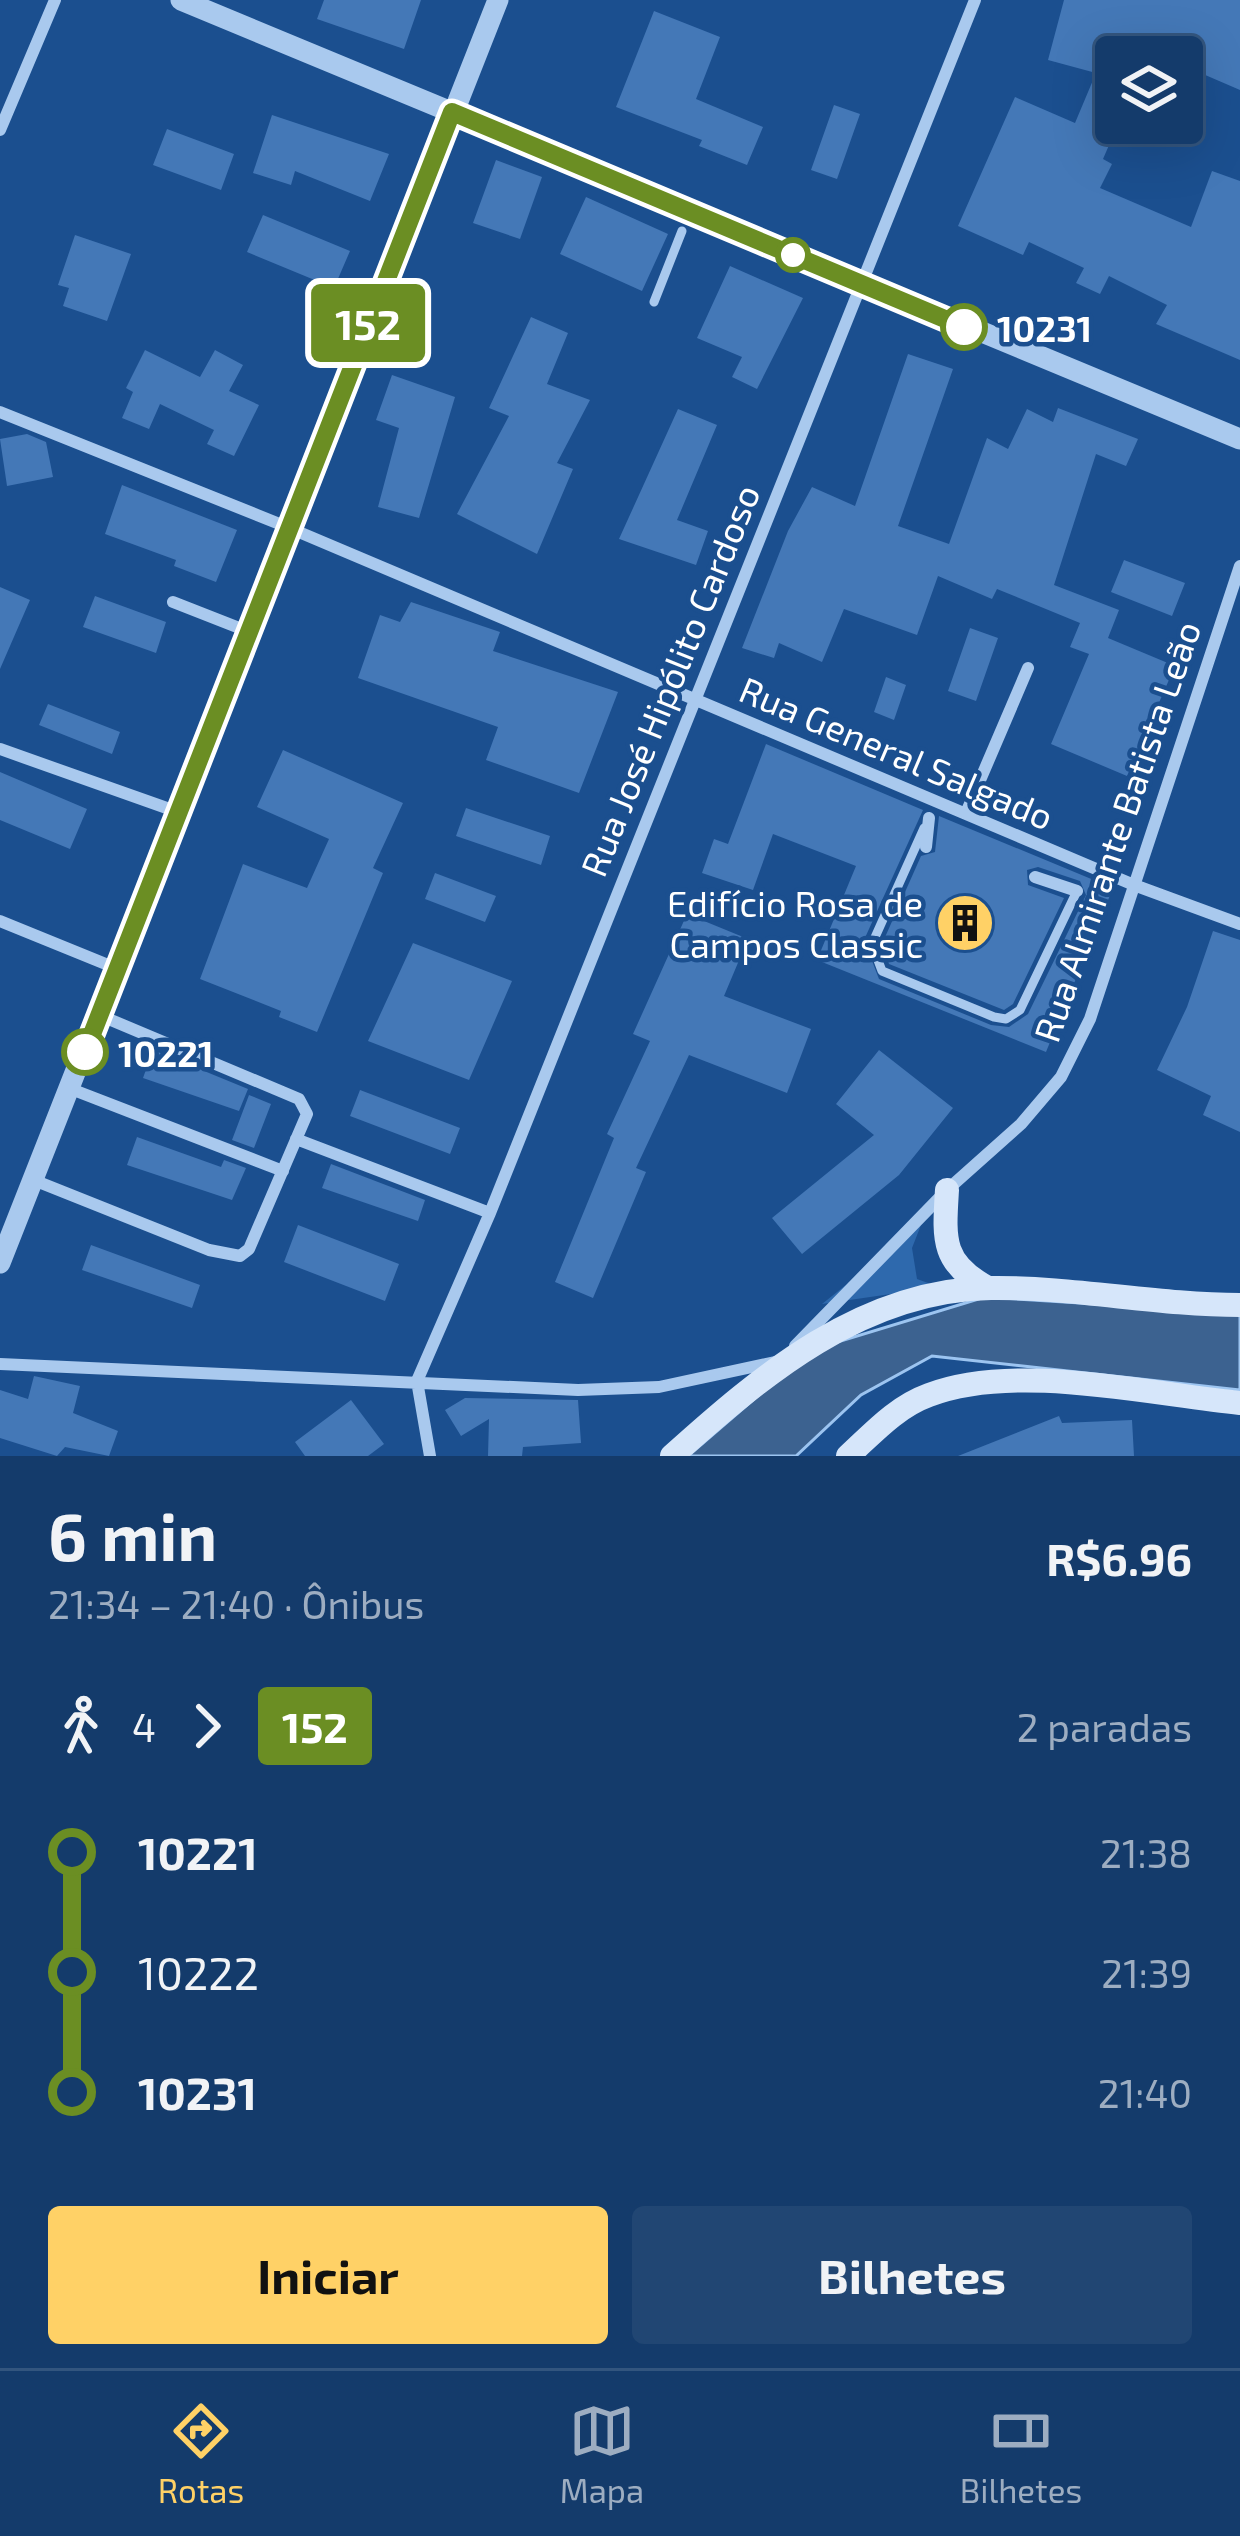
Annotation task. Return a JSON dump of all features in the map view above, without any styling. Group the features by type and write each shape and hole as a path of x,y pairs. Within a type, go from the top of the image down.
{"main road":[{"path":"947,1190 944,1228 952,1260 963,1275 988,1288"},
{"path":"672,1456 780,1362 874,1313 988,1288 1240,1305"},
{"path":"848,1456 895,1413 929,1395 979,1384 1041,1382 1240,1403"}],"street":[{"path":"0,130 55,0"},
{"path":"181,0 452,112 686,221 861,284 1240,439"},
{"path":"0,1263 498,0"},
{"name":"Rua José Hipólito Cardoso","path":"417,1381 490,1213 692,697 975,0"},
{"name":"Rua General Salgado","path":"0,412 287,527 1134,885 1240,924"},
{"name":"Rua Almirante Batista Leão","path":"780,1362 947,1190 1021,1124 1060,1077 1090,1019 1240,566"},
{"path":"173,602 248,631"},
{"path":"966,813 1028,668"},
{"path":"0,749 178,812"},
{"path":"926,847 929,818"},
{"path":"1035,878 1077,891"},
{"path":"0,921 118,969"},
{"path":"36,1181 209,1250 240,1256 249,1250 308,1114 299,1099 99,1015"},
{"path":"71,1089 283,1172"},
{"path":"296,1139 490,1213"},
{"path":"0,1364 578,1390 659,1387 780,1362"},
{"path":"417,1381 430,1456"}],"lane":[{"path":"654,302 686,221"},
{"path":"929,818 872,944 882,970 1006,1019 1020,1010 1077,891"}],"shaded area":[{"path":"921,1225 912,1248 917,1279 939,1287 822,1304"},
{"path":"985,1297 1240,1313 1240,1390 932,1356 861,1395 796,1456 688,1456 811,1350"}],"building":[{"path":"324,0 421,0 404,49 317,19"},
{"path":"1064,0 1240,0 1240,90 1203,74 1203,36 1095,36 1095,73 1048,60"},
{"path":"654,11 720,37 696,99 763,127 747,165 699,146 702,140 616,107"},
{"path":"1095,75 1095,144 1110,144 1103,159 1112,164 1100,188 1191,227 1212,171 1240,181 1240,360 1156,324 1167,305 1109,276 1100,294 1076,283 1084,268 1029,242 1023,255 958,226 1015,97 1075,123"},
{"path":"834,105 860,114 837,179 811,170"},
{"path":"272,115 389,154 370,201 295,171 291,185 253,173"},
{"path":"167,129 234,154 221,190 153,165"},
{"path":"496,160 542,177 520,239 473,223"},
{"path":"586,197 668,234 642,291 560,254"},
{"path":"263,215 350,251 334,288 247,252"},
{"path":"75,235 131,254 107,321 63,306 69,288 58,285"},
{"path":"730,266 803,298 757,389 732,377 742,357 697,338"},
{"path":"531,317 568,333 547,384 590,400 557,463 573,469 537,554 457,514 509,416 489,408"},
{"path":"145,350 200,377 215,350 243,365 229,391 259,405 234,456 207,444 214,430 160,404 149,429 122,418 133,392 126,388"},
{"path":"908,354 953,369 898,526 949,544 987,438 1008,449 1027,409 1053,422 1058,408 1138,439 1126,466 1096,454 1054,585 1119,610 1108,638 1175,666 1127,776 1051,744 1089,654 1070,647 1080,623 997,589 992,599 938,576 917,635 844,609 822,662 779,643 774,658 742,648 788,531 812,487 855,506"},
{"path":"392,375 455,397 419,518 378,507 399,428 376,420"},
{"path":"678,409 717,425 677,520 708,531 696,565 619,539"},
{"path":"27,434 46,442 53,477 7,486 0,439"},
{"path":"122,485 237,530 216,582 174,566 176,560 105,534"},
{"path":"1124,560 1185,583 1172,616 1111,592"},
{"path":"0,587 30,600 0,669"},
{"path":"95,596 166,622 156,653 83,627"},
{"path":"411,602 500,632 493,651 618,692 579,793 486,760 498,727 358,678 380,615 400,622"},
{"path":"970,628 998,638 976,701 948,691"},
{"path":"886,677 906,685 894,720 874,712"},
{"path":"48,704 120,732 112,754 39,725"},
{"name":"Edifício Rosa de Campos Classic","path":"766,744 923,810 864,940 879,979 991,1025 1009,1027 1028,1014 1086,895 1080,881 1038,867 1027,870 1028,885 1064,898 1013,1004 1004,1010 889,964 882,944 921,856 935,852 939,816 1113,888 1046,1052 817,960 856,866 773,834 753,890 702,873 714,839 728,844"},
{"path":"283,750 403,803 373,868 383,873 317,1032 279,1017 281,1011 200,979 243,864 307,888 329,839 257,807"},
{"path":"0,772 87,809 70,849 0,820"},
{"path":"466,808 550,836 541,865 456,836"},
{"path":"435,873 496,896 485,922 425,899"},
{"path":"687,914 748,939 724,996 811,1029 787,1093 689,1055 636,1168 646,1172 593,1298 555,1282 614,1138 607,1134 650,1041 633,1034"},
{"path":"1213,931 1240,940 1240,1132 1203,1115 1211,1096 1157,1070 1187,1007"},
{"path":"413,943 512,981 469,1080 368,1041"},
{"path":"153,1050 248,1089 239,1111 143,1078"},
{"path":"879,1050 953,1108 899,1175 802,1254 772,1218 874,1135 836,1104"},
{"path":"360,1090 460,1128 450,1154 350,1116"},
{"path":"249,1095 271,1104 254,1148 232,1140"},
{"path":"137,1137 221,1167 224,1160 246,1168 232,1200 127,1165"},
{"path":"331,1164 425,1200 418,1221 322,1188"},
{"path":"298,1225 399,1264 385,1301 284,1262"},
{"path":"91,1245 200,1285 192,1308 82,1270"},
{"path":"34,1376 80,1386 73,1413 118,1431 109,1456 65,1447 57,1456 0,1438 0,1390 28,1399"},
{"path":"465,1398 578,1400 581,1443 523,1447 522,1456 488,1456 489,1419 461,1436 445,1410"},
{"path":"351,1400 384,1444 368,1456 305,1456 295,1442"},
{"path":"1059,1416 1062,1423 1132,1420 1134,1456 958,1456"}],"bus line":[{"name":"152","path":"85,1052 452,112 964,327"}],"place":[{"name":"10231","path":"964,327"},
{"name":"Edifício Rosa de Campos Classic","path":"965,923"},
{"name":"10221","path":"85,1052"}]}
